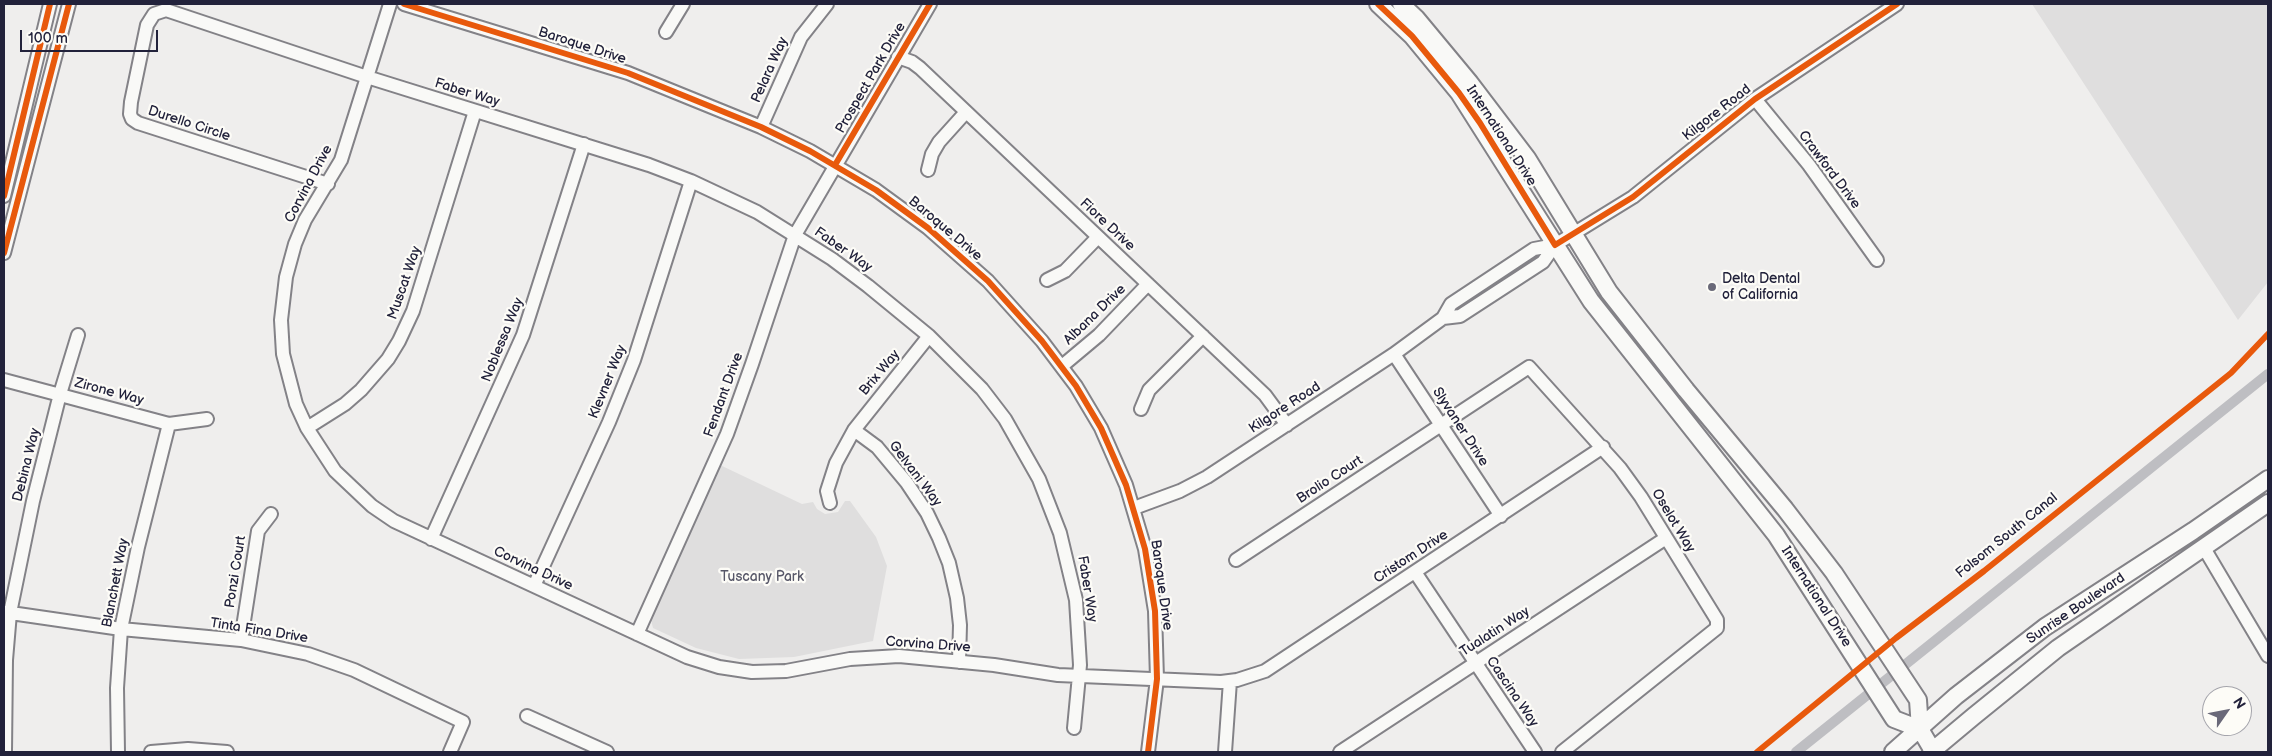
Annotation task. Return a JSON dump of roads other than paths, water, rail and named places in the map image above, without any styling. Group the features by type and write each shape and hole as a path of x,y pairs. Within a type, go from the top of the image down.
{"main road":[{"name":"International Drive","path":"1378,4 1412,36 1459,93 1480,123 1591,301 1776,535 1894,719 1920,729 1918,700 1834,573 1785,509 1686,390 1609,292 1528,158 1435,40 1401,4"},
{"path":"1391,4 1424,34 1435,40"},
{"name":"Sunrise Boulevard","path":"1893,752 1956,696 2045,627 2268,479"},
{"path":"2204,548 2204,537 2208,531 2224,519 2235,502"},
{"name":"Sunrise Boulevard","path":"1932,752 2058,648 2268,503"},
{"path":"1920,729 1932,752"}],"street":[{"path":"4,196 50,4"},
{"path":"60,4 61,32"},
{"path":"4,253 69,4"},
{"name":"Corvina Drive","path":"390,4 342,160 305,220 295,244 283,294 281,320 283,354 296,404 324,457 353,490 394,521 637,634 702,662 752,672 786,671 874,656 994,665 1038,673 1080,676 1230,681"},
{"name":"Baroque Drive","path":"404,4 620,71 761,127 835,165 896,204 952,249 1010,304 1062,366 1101,428 1117,462 1134,508 1151,584 1157,648 1157,679 1148,752"},
{"path":"666,32 682,4"},
{"name":"Pelara Way","path":"761,127 790,56 801,37 827,4"},
{"name":"Prospect Park Drive","path":"835,165 930,4"},
{"name":"Kilgore Road","path":"1134,508 1180,491 1207,477 1394,354 1443,318 1450,304 1534,249 1555,245 1633,197 1755,99 1897,4"},
{"name":"Durello Circle","path":"328,184 138,123 132,119 130,107 147,25 154,14 166,10 367,77"},
{"name":"Fiore Drive","path":"898,57 912,62 920,68 1265,395 1287,425"},
{"name":"Faber Way","path":"367,77 650,165 691,181 757,212 795,234 868,286 929,336 982,389 1023,448 1042,486 1060,533 1069,566 1078,625 1080,676 1074,728"},
{"name":"Crawford Drive","path":"1755,99 1808,165 1877,260"},
{"name":"Muscat Way","path":"307,428 345,404 361,390 388,360 399,341 413,311 476,111"},
{"path":"928,170 932,154 939,142 966,112"},
{"name":"Noblessa Way","path":"431,539 522,335 584,144"},
{"name":"Fendant Drive","path":"637,634 726,434 749,373 795,234 835,165"},
{"name":"Klevner Way","path":"534,586 634,360 691,181"},
{"path":"1046,280 1065,271 1098,237"},
{"name":"Albana Drive","path":"1062,366 1099,335 1148,284"},
{"name":"Debina Way","path":"5,752 7,613 60,394 78,335"},
{"name":"Brix Way","path":"830,502 827,491 836,463 854,430 929,336"},
{"path":"1141,409 1149,390 1202,336"},
{"name":"Slyvaner Drive","path":"1394,354 1501,516"},
{"name":"Oselot Way","path":"1441,425 1529,367 1603,447 1641,497 1717,620 1717,628 1562,752"},
{"name":"Zirone Way","path":"4,380 169,424 207,419"},
{"name":"Blanchett Way","path":"118,752 117,688 121,630 138,547 169,424"},
{"name":"Brolio Court","path":"1236,560 1441,425"},
{"name":"Gelvani Way","path":"854,430 877,447 907,483 927,513 939,538 949,563 957,598 960,625 959,662"},
{"name":"Cristom Drive","path":"1230,681 1252,677 1265,671 1603,447"},
{"name":"Ponzi Court","path":"241,640 258,531 271,514"},
{"name":"Tualatin Way","path":"1340,752 1666,538"},
{"path":"2204,548 2268,656"},
{"name":"Cascina Way","path":"1415,572 1535,752"},
{"name":"Tinta Fina Drive","path":"7,613 121,630 241,640 308,654 354,670 463,722 450,752"},
{"path":"1225,752 1230,681"},
{"path":"526,716 607,752"},
{"path":"151,752 188,749 227,752"}],"waterway":[{"name":"Folsom South Canal","path":"1796,752 2268,374"}],"place":[{"name":"Delta Dental of California","path":"1712,287"}],"park label":[{"name":"Tuscany Park","path":"762,577"}]}
